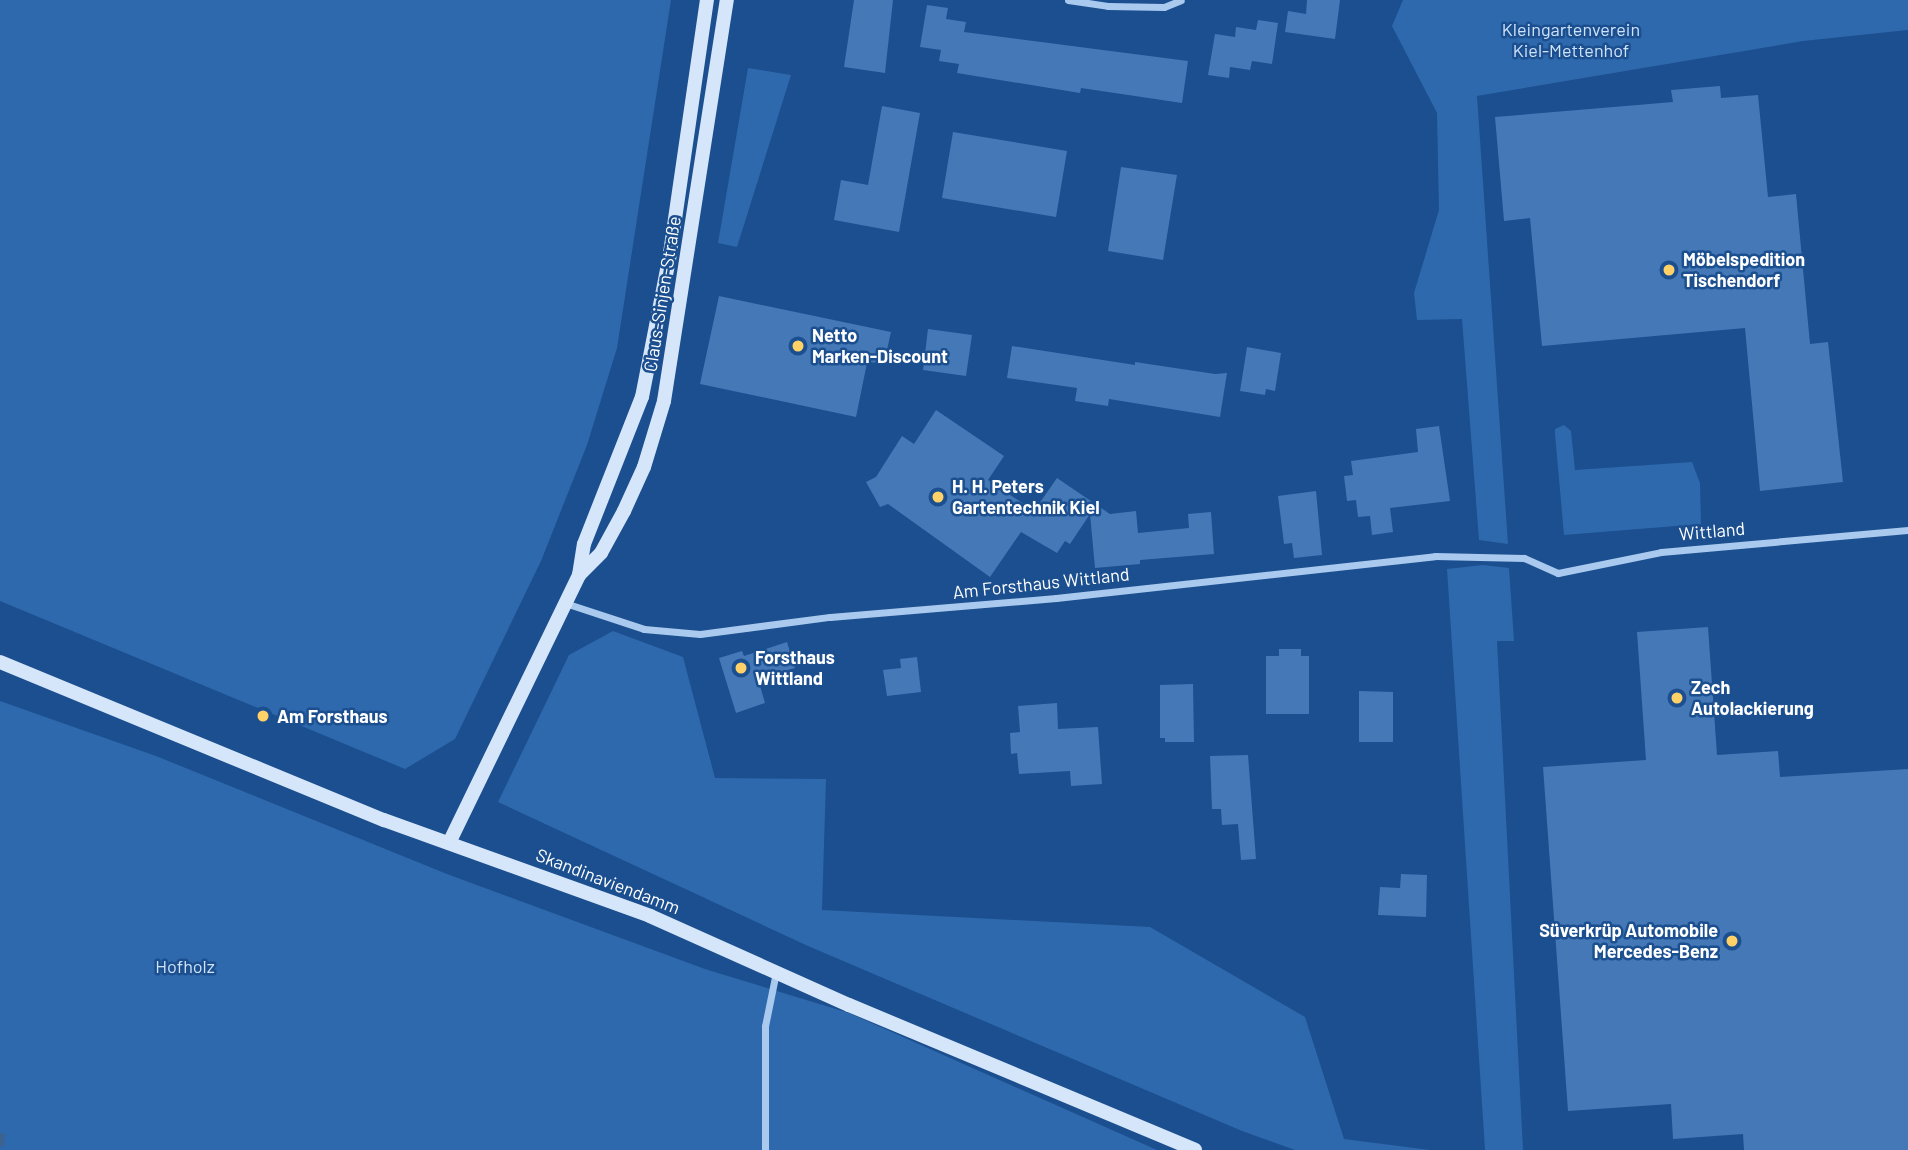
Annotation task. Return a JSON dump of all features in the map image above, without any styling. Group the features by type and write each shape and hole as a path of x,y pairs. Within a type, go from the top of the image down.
{"street":[{"name":"Claus-Sinjen-Straße","path":"579,575 584,544 634,423 647,374 669,260 707,0"},
{"name":"Claus-Sinjen-Straße","path":"449,843 579,575 601,552 624,512 644,467 664,401 727,0"},
{"path":"1068,0 1108,6 1164,7 1181,0"},
{"name":"Wittland","path":"1524,558 1558,573 1661,552 1908,530"},
{"name":"Am Forsthaus Wittland","path":"565,603 644,629 700,634 830,617 1056,598 1435,556 1524,558"},
{"name":"Skandinaviendamm","path":"0,662 235,760 449,843 650,916 1195,1150"},
{"path":"765,1150 765,1026 776,972"}],"green space":[{"path":"0,0 671,0 617,348 587,445 541,561 455,739 405,769 0,601"},
{"name":"Kleingartenverein Kiel-Mettenhof","path":"1403,0 1908,0 1908,30 1803,41 1477,96 1508,544 1479,540 1462,319 1417,320 1414,293 1439,210 1437,113 1392,26"},
{"path":"748,68 791,75 737,247 718,243"},
{"path":"1564,425 1571,431 1575,470 1692,462 1700,483 1701,524 1564,535 1555,429"},
{"path":"1483,565 1509,568 1514,641 1497,641 1523,1150 1485,1150 1447,569"},
{"path":"613,631 683,657 715,778 826,779 822,910 1150,927 1305,1017 1344,1139 1430,1150 1295,1150 1242,1131 808,946 498,802 569,655"},
{"name":"Hofholz","path":"0,701 156,756 447,874 705,969 849,1013 1157,1150 0,1150"}],"building":[{"path":"854,0 893,0 885,73 844,67"},
{"path":"1307,0 1340,0 1335,39 1285,32 1288,11 1306,14"},
{"path":"927,5 948,8 946,19 966,22 964,32 1188,61 1182,103 1081,88 1080,93 957,73 959,64 939,61 941,50 920,47"},
{"path":"1258,20 1278,23 1272,64 1252,61 1250,70 1230,67 1229,78 1208,75 1215,34 1235,37 1236,27 1256,30"},
{"path":"1720,86 1721,98 1758,95 1768,197 1796,194 1810,344 1828,342 1843,482 1760,491 1745,328 1542,346 1530,218 1504,221 1495,117 1673,102 1671,90"},
{"path":"882,106 920,113 899,232 834,220 841,180 868,185"},
{"path":"953,132 1067,151 1056,217 942,198"},
{"path":"1121,167 1177,175 1163,260 1108,251"},
{"name":"Netto Marken-Discount","path":"719,296 891,332 884,363 864,362 867,363 856,417 700,384"},
{"path":"928,329 972,335 966,376 923,370"},
{"path":"1012,346 1135,365 1135,362 1215,374 1227,373 1220,417 1109,399 1108,406 1075,401 1077,388 1007,378"},
{"path":"1247,347 1281,353 1275,391 1266,389 1265,395 1240,391"},
{"path":"936,410 1004,456 988,480 1034,511 1057,478 1110,514 1136,511 1138,533 1189,528 1188,514 1211,512 1214,554 1140,560 1140,564 1095,568 1090,514 1070,544 1065,541 1057,553 1021,532 990,577 888,504 880,507 866,482 876,477 902,436 914,444"},
{"path":"1439,426 1450,501 1390,508 1393,532 1372,535 1370,516 1358,517 1356,500 1347,501 1344,476 1353,475 1351,461 1418,452 1416,429"},
{"path":"1316,491 1322,555 1294,558 1292,543 1284,544 1278,496"},
{"name":"Süverkrüp Automobile Mercedes-Benz","path":"1708,627 1717,755 1778,751 1780,777 1908,769 1908,1150 1744,1150 1743,1134 1673,1139 1671,1104 1568,1111 1543,767 1646,760 1637,632"},
{"path":"787,642 795,668 758,679 765,703 736,713 719,658 742,651 744,656"},
{"path":"1279,649 1301,649 1301,656 1309,656 1309,714 1266,714 1266,656 1279,656"},
{"path":"917,657 921,692 887,696 883,670 901,668 900,659"},
{"path":"1193,684 1194,742 1165,742 1165,738 1160,738 1160,685"},
{"path":"1359,691 1393,692 1393,742 1359,742"},
{"path":"1057,703 1058,729 1098,727 1102,784 1071,786 1070,771 1019,774 1017,753 1011,754 1010,733 1020,732 1018,706"},
{"path":"1248,755 1256,859 1241,860 1238,824 1222,825 1221,809 1212,809 1210,756"},
{"path":"1401,874 1427,875 1426,917 1378,915 1380,887 1400,888"}],"waterway":[{"path":"0,1143 1,1136"}],"place":[{"name":"Möbelspedition Tischendorf","path":"1669,270"},
{"name":"Netto Marken-Discount","path":"798,346"},
{"name":"H. H. Peters Gartentechnik Kiel","path":"938,497"},
{"name":"Forsthaus Wittland","path":"741,668"},
{"name":"Zech Autolackierung","path":"1677,698"},
{"name":"Am Forsthaus","path":"263,716"},
{"name":"Süverkrüp Automobile Mercedes-Benz","path":"1732,941"}]}
